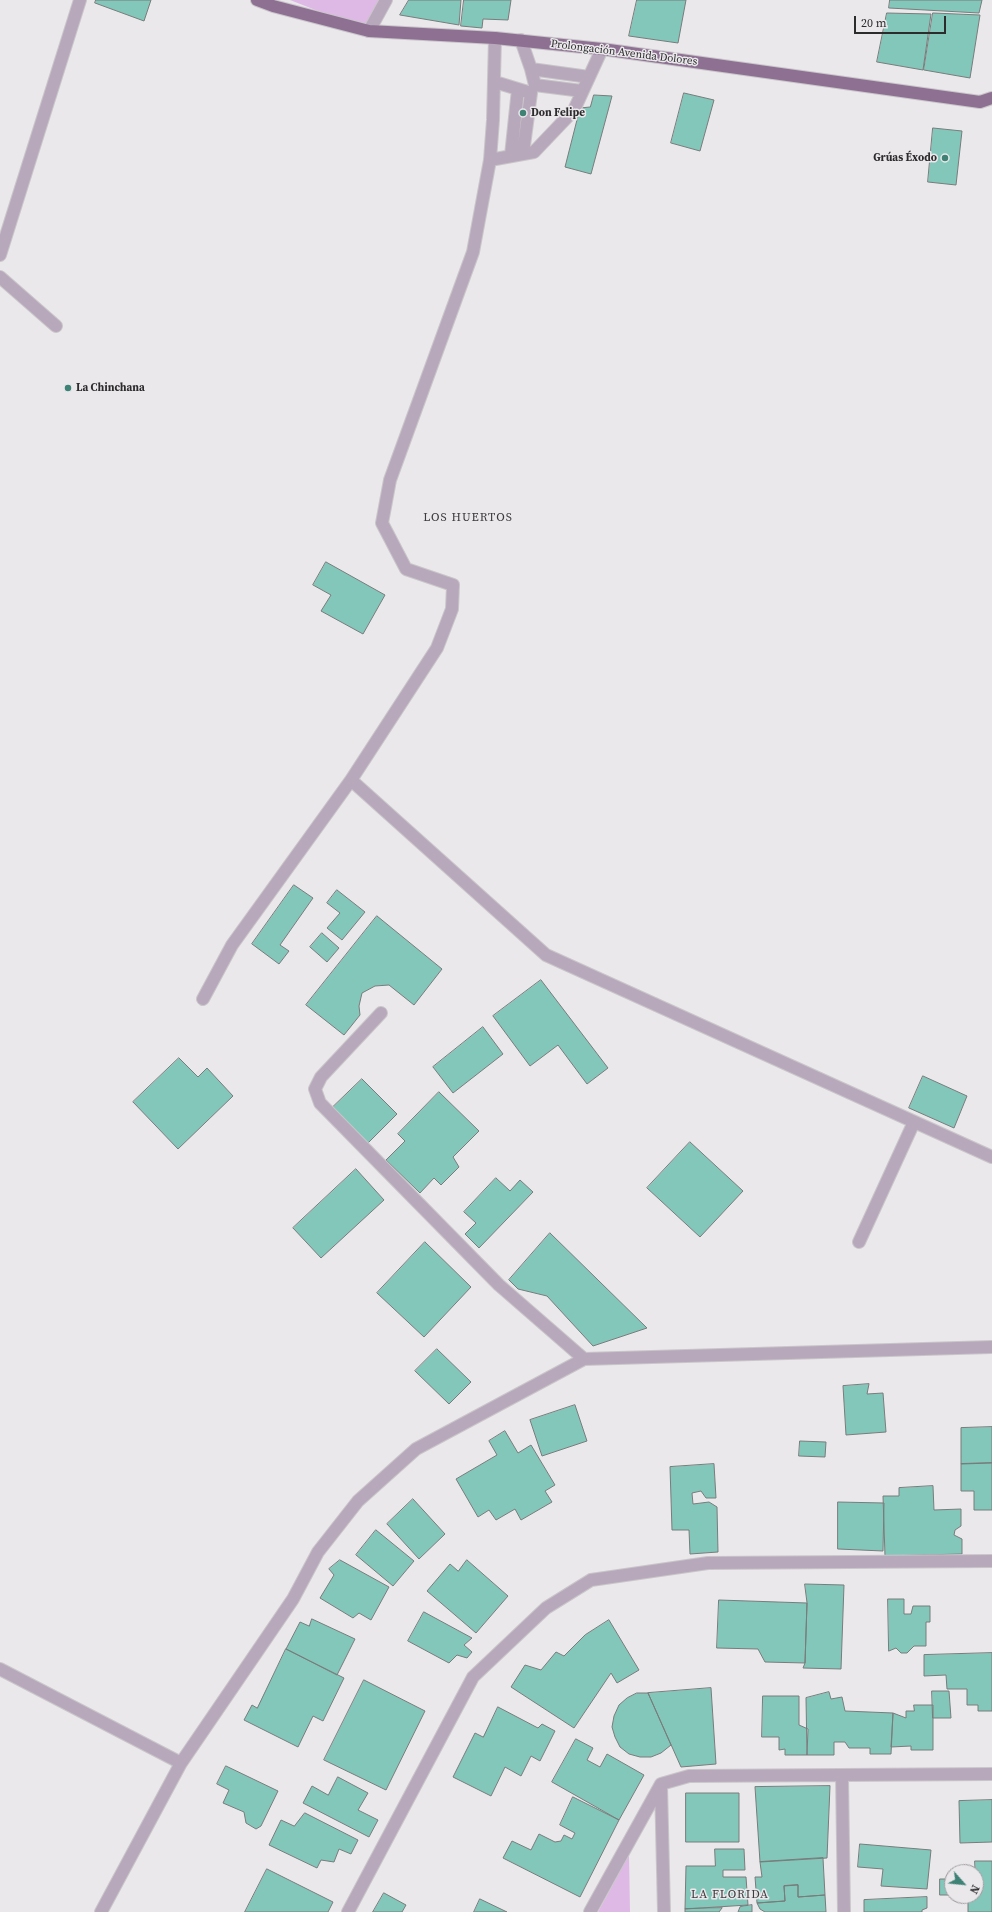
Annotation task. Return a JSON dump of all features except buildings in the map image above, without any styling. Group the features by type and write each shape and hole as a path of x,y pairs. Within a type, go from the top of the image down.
{"main road":[{"name":"Prolongación Avenida Dolores","path":"257,0 273,6 369,31 521,40 602,49 980,102 992,98"}],"street":[{"path":"0,255 80,0"},
{"path":"369,31 386,0"},
{"path":"204,999 232,945 351,780 437,648 452,609 453,585 406,569 382,523 390,480 473,252 490,160 496,38"},
{"path":"521,40 535,85 582,91"},
{"path":"490,160 534,152 574,110 602,49"},
{"path":"531,69 589,77"},
{"path":"495,82 531,93 523,153"},
{"path":"511,155 518,89"},
{"path":"0,276 56,326"},
{"path":"351,780 546,955 992,1157"},
{"path":"381,1013 322,1077 315,1089 320,1102 499,1285 584,1359"},
{"path":"859,1242 914,1122"},
{"path":"101,1912 181,1763 293,1599 318,1552 358,1501 416,1449 584,1359 992,1347"},
{"path":"348,1912 473,1677 546,1608 591,1580 708,1563 992,1561"},
{"path":"0,1668 181,1763"},
{"path":"590,1912 661,1784 689,1776 992,1774"},
{"path":"842,1775 844,1912"},
{"path":"661,1784 664,1912"}],"shaded area":[{"path":"290,0 385,0 369,31"},
{"path":"629,1855 630,1912 598,1912"}],"place":[{"name":"Don Felipe","path":"523,113"},
{"name":"Grúas Éxodo","path":"945,158"},
{"name":"La Chinchana","path":"68,388"}],"district":[{"name":"LOS HUERTOS","path":"468,518"},
{"name":"LA FLORIDA","path":"730,1895"}]}
